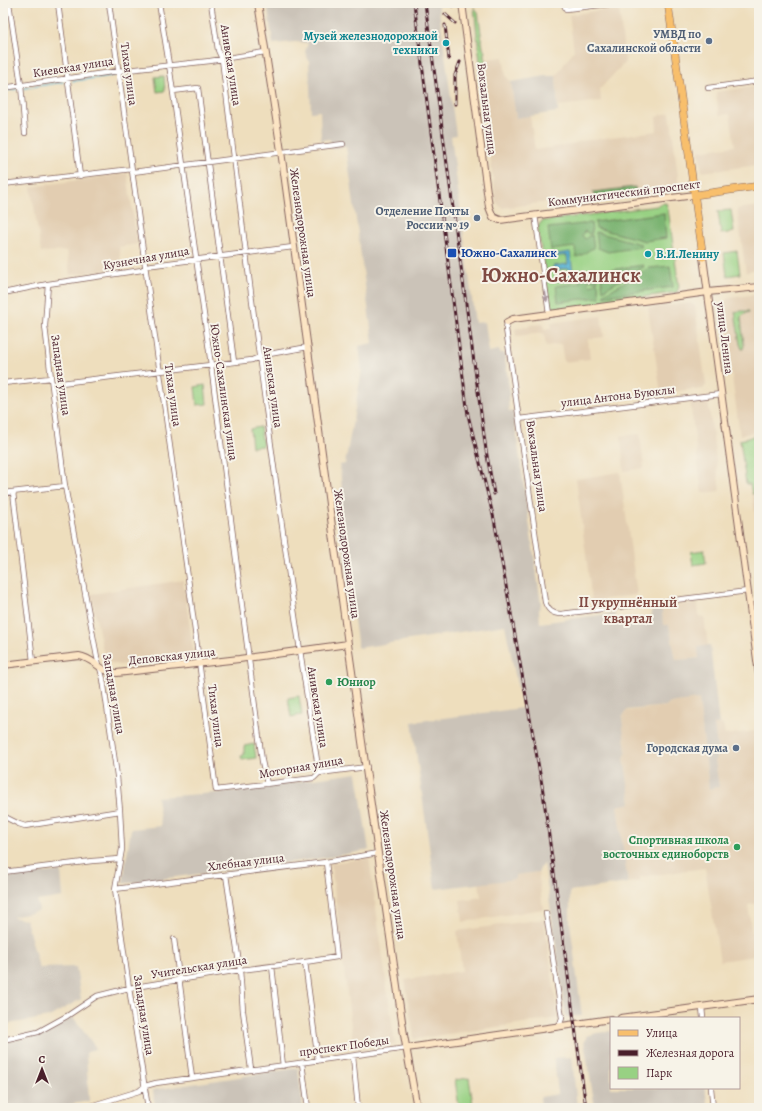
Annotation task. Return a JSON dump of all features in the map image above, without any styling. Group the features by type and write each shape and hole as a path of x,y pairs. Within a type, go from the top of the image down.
{"main road":[{"name":"Железнодорожная улица","path":"258,3 281,151 348,644 367,767 406,1048 417,1108"},
{"name":"Вокзальная улица","path":"462,3 489,207 493,217"},
{"name":"улица Ленина","path":"668,3 759,676"},
{"name":"Коммунистический проспект","path":"493,217 500,220 759,186"},
{"path":"507,322 513,319 708,292 759,287"},
{"name":"Деповская улица","path":"3,665 79,656 90,659 107,672 118,673 249,658 348,644"},
{"path":"628,1017 759,1000"},
{"name":"проспект Победы","path":"406,1048 610,1019"}],"street":[{"path":"9,3 21,85 25,133"},
{"path":"58,3 80,176"},
{"name":"Тихая улица","path":"109,3 146,266 216,790"},
{"name":"Южно-Сахалинская улица","path":"160,3 196,259 262,761 267,784"},
{"name":"Анивская улица","path":"210,3 218,50 222,59 259,358 300,651 319,773"},
{"path":"563,3 566,9 618,3"},
{"name":"Киевская улица","path":"3,88 118,70 169,66 265,52"},
{"path":"708,88 759,82"},
{"path":"173,91 198,88 234,362"},
{"path":"3,184 183,165 343,144"},
{"path":"535,215 549,314"},
{"name":"Кузнечная улица","path":"3,293 48,284 142,270 146,266 293,247"},
{"name":"Западная улица","path":"48,284 45,326 65,486 100,667 117,776 122,829 120,859 115,888 148,1108"},
{"name":"Вокзальная улица","path":"507,322 506,329 546,607 551,612 561,614 748,592"},
{"path":"53,384 252,360 264,355 308,347"},
{"path":"3,383 51,378"},
{"name":"улица Антона Буюклы","path":"519,419 721,394"},
{"path":"3,493 65,486"},
{"path":"13,492 33,661"},
{"name":"Моторная улица","path":"216,790 314,778 319,773 367,767"},
{"path":"3,816 25,826 120,810"},
{"name":"Хлебная улица","path":"115,888 326,862 378,853"},
{"path":"3,872 120,859"},
{"name":"Учительская улица","path":"3,1040 38,1032 67,1016 97,996 129,988 240,970 337,957 326,862"},
{"path":"226,875 240,970 243,1011 251,1070"},
{"path":"546,913 562,1018 559,1027"},
{"path":"174,939 192,1078"},
{"path":"305,962 318,1061"},
{"path":"272,966 282,1066"},
{"path":"702,1007 703,1017"},
{"name":"проспект Победы","path":"84,1108 139,1091 145,1086 156,1083 406,1048"},
{"path":"353,1056 358,1108"},
{"path":"302,1063 308,1108"},
{"path":"711,1089 713,1108"}],"shaded area":[{"path":"267,3 438,3 456,135 451,136 475,323 485,322 489,352 499,350 500,353 504,353 510,393 508,397 509,412 513,411 541,604 539,610 540,623 615,613 616,621 652,616 651,610 662,609 663,625 669,625 676,660 699,658 698,647 710,645 719,724 714,725 718,753 715,760 719,787 709,789 699,699 669,703 666,706 627,710 622,718 626,753 624,758 631,803 617,806 628,883 570,891 570,923 582,1016 566,1017 544,862 538,872 516,875 516,879 435,889 412,722 522,708 505,625 358,648 336,494 342,492 340,465 345,464 362,370 359,346 373,343 346,146 331,149 330,139 321,140 320,111 311,112 309,61 305,52 308,43 295,42 273,44"},
{"path":"619,7 625,62 600,89 601,101 558,106 556,76 574,50 569,15"},
{"path":"503,57 506,76 511,82 516,118 530,116 535,150 569,145 581,141 657,131 656,118 660,115 670,113 678,183 675,185 502,208 496,202 486,123 481,60"},
{"path":"546,76 556,76 558,112 516,118 511,82"},
{"path":"759,86 759,165 702,172 699,151 735,146 730,114 719,115 716,92"},
{"path":"127,173 137,244 119,247 122,268 70,275 67,251 41,252 31,187"},
{"path":"759,206 759,269 746,273 737,209"},
{"path":"758,294 759,432 740,435 722,306 729,298"},
{"path":"691,303 695,306 706,385 703,389 661,393 648,308"},
{"path":"601,316 604,337 588,339 590,359 564,362 561,344 546,346 544,333 516,336 515,329 528,327 530,325 543,324 544,329 552,328 551,323"},
{"path":"708,399 720,491 702,493 690,401"},
{"path":"640,434 644,468 624,471 621,436"},
{"path":"620,472 637,595 592,601 576,479"},
{"path":"759,488 759,539 752,493"},
{"path":"183,580 194,656 119,665 105,661 91,594"},
{"path":"693,603 698,604 699,616 704,617 708,646 698,647 700,657 676,660 669,625 663,625 662,609 668,606"},
{"path":"699,699 709,789 719,787 715,760 718,753 714,725 723,724 725,735 755,731 759,766 759,903 748,905 755,956 720,961 705,868 640,877 640,881 628,883 617,806 631,803 624,758 626,753 622,718 627,711 666,706 669,703"},
{"path":"357,773 369,850 330,857 129,883 123,882 131,829 161,826 157,797 216,793"},
{"path":"369,858 395,1044 354,1050 331,863"},
{"path":"61,871 63,897 37,901 39,911 12,917 26,920 39,968 76,967 81,999 49,1017 3,1025 3,881 6,880 6,877"},
{"path":"538,872 543,909 463,922 460,900 481,897 479,882 516,879 516,875"},
{"path":"544,919 558,1018 414,1039 405,980 462,971 457,931"},
{"path":"73,1017 96,1048 86,1053 89,1101 51,1108 3,1108 3,1042 35,1036"},
{"path":"610,1031 610,1089 705,1089 708,1108 595,1108 584,1041 586,1040 586,1036"},
{"path":"572,1057 577,1108 541,1108 540,1097 558,1094 554,1058"},
{"path":"298,1068 303,1108 155,1108 153,1090"}],"green space":[{"path":"474,7 478,12 483,48 485,52 484,58 486,59 486,61 480,62"},
{"path":"164,76 165,91 157,92 155,77"},
{"path":"635,187 636,191 594,196 593,192"},
{"path":"666,203 679,287 677,292 558,310 551,306 549,302 538,229 542,221 657,206 659,204"},
{"path":"731,210 734,232 721,234 718,211"},
{"path":"664,213 666,238 645,241 596,228 595,222"},
{"path":"591,223 592,233 589,234 585,231 582,235 585,239 592,235 594,248 576,257 575,247 551,250 548,228"},
{"path":"596,232 641,244 641,247 608,252 598,248"},
{"path":"737,251 740,274 727,276 724,253"},
{"path":"643,265 644,267 603,290 601,276 609,270"},
{"path":"670,266 673,287 604,296 604,294 649,268"},
{"path":"586,271 597,276 598,281 590,279 588,283 591,286 598,283 600,297 558,302 556,286 580,283 578,272"},
{"path":"749,311 741,317 743,349 740,344 735,312"},
{"path":"205,385 207,404 197,405 195,387"},
{"path":"260,427 263,446 252,447 250,429"},
{"path":"755,432 759,432 759,493 752,494 750,484 746,484 740,440 755,435"},
{"path":"704,550 706,563 693,565 691,552"},
{"path":"299,696 302,715 291,717 288,698"},
{"path":"254,744 256,758 242,760 241,756 244,755 244,746"},
{"path":"469,1078 473,1105 459,1107 455,1080"}],"water":[{"path":"570,252 574,279 555,281 554,279 570,276 569,268 553,270 553,266 568,264 567,255 551,257 551,255"}],"waterway":[{"path":"73,81 116,75"},
{"path":"24,88 63,82"},
{"path":"3,91 17,89"}],"railway":[{"path":"414,3 468,415 494,519 542,785 586,1108"},
{"path":"425,3 486,450 494,494"},
{"path":"445,3 453,6"},
{"path":"445,14 455,23"},
{"path":"445,25 449,59"},
{"path":"455,104 455,75 460,62"}],"place":[{"name":"УМВД по Сахалинской области","path":"709,41"},
{"name":"Музей железнодорожной техники","path":"446,43"},
{"name":"Отделение Почты России № 19","path":"477,218"},
{"name":"Южно-Сахалинск","path":"452,253"},
{"name":"В.И.Ленину","path":"648,254"},
{"name":"Юниор","path":"329,682"},
{"name":"Городская дума","path":"736,748"},
{"name":"Спортивная школа восточных единоборств","path":"737,847"}],"district":[{"name":"Южно-Сахалинск","path":"561,275"},
{"name":"II укрупнённый квартал","path":"628,610"}]}
